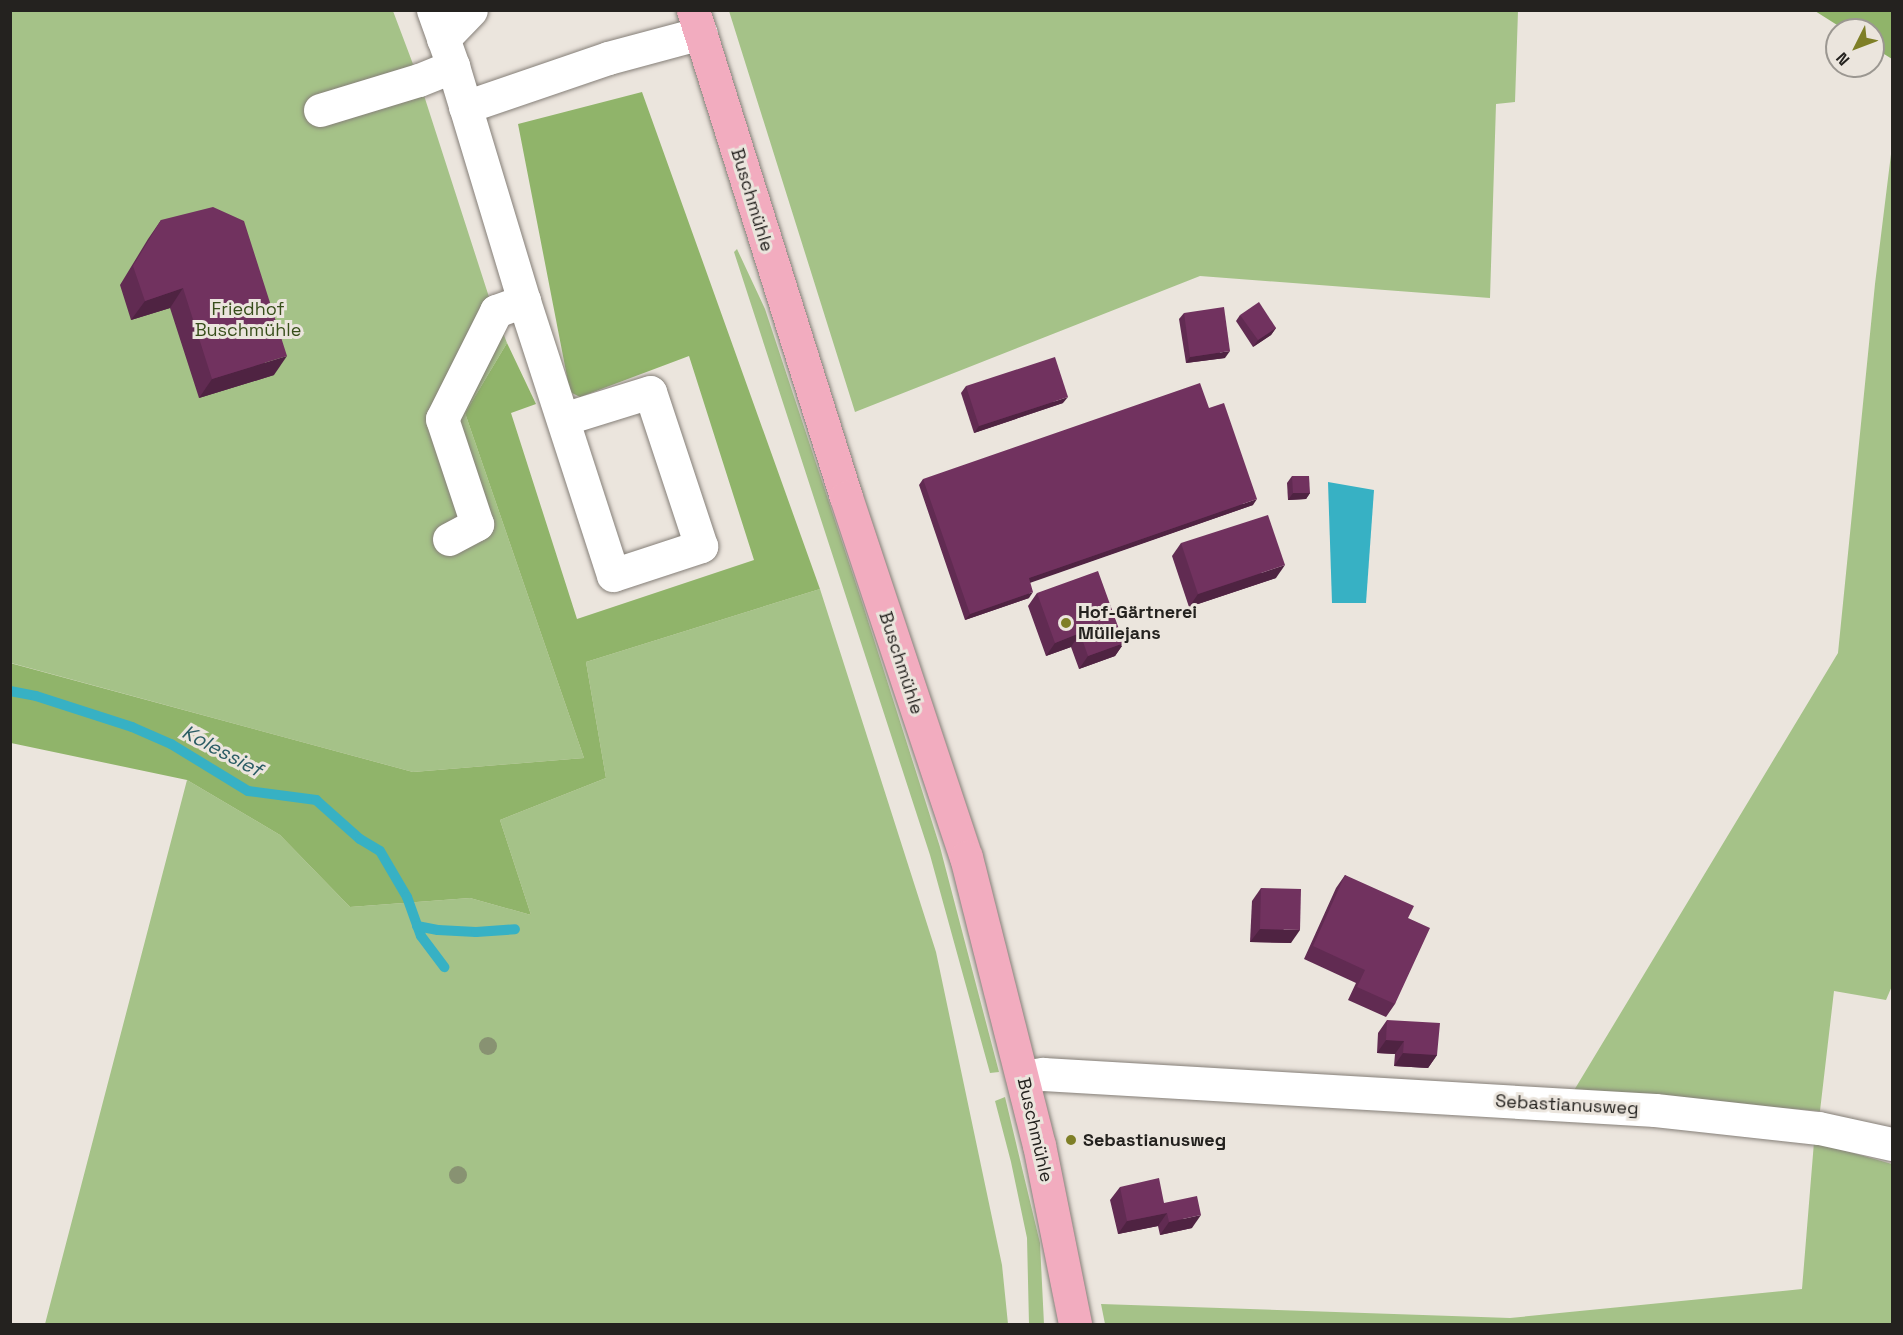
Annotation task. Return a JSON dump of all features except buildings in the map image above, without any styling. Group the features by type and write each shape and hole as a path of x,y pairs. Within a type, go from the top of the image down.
{"main road":[{"name":"Buschmühle","path":"697,22 846,497 966,857 1023,1077 1075,1324"}],"street":[{"path":"320,110 419,80 443,38 471,10"},
{"path":"465,107 608,58 697,22"},
{"path":"443,38 524,301 613,575 701,546 650,392 563,418"},
{"path":"449,539 477,524 442,419 496,311 524,301"},
{"name":"Sebastianusweg","path":"1023,1077 1044,1074 1655,1110 1819,1128 1893,1144"}],"green space":[{"name":"Friedhof Buschmühle","path":"10,11 393,11 419,80 489,297 507,343 465,413 584,758 413,772 11,663"},
{"path":"729,11 1518,11 1515,102 1496,104 1490,298 1200,276 855,412"},
{"path":"1815,11 1892,11 1892,59 1885,55 1885,18 1826,18"},
{"path":"642,92 820,589 586,662 606,778 500,820 531,915 470,898 350,907 280,835 187,780 11,743 10,663 413,772 584,758 465,413 507,343 536,404 511,413 577,619 754,560 689,356 580,397 570,392 518,124"},
{"path":"1892,146 1892,986 1886,1000 1834,991 1820,1111 1573,1092 1838,653 1875,284"},
{"path":"737,249 765,309 863,605 940,847 999,1072 990,1073 930,855 734,252"},
{"path":"820,589 936,952 1002,1265 1008,1324 45,1324 187,780 280,835 350,907 470,898 531,915 500,820 606,778 586,662"},
{"path":"1005,1097 1040,1243 1044,1324 1029,1324 1027,1238 995,1101"},
{"path":"1814,1142 1892,1164 1892,1324 1105,1324 1101,1304 1510,1318 1802,1289"}],"water":[{"path":"1328,482 1374,490 1366,603 1332,603"}],"waterway":[{"name":"Kolessief","path":"10,691 36,696 132,727 171,744 248,791 316,800 360,839 380,851 407,897 421,936 444,967"},
{"path":"417,926 438,930 476,932 515,929"}],"place":[{"name":"Hof-Gärtnerei Müllejans","path":"1066,623"},
{"name":"Sebastianusweg","path":"1071,1140"}]}
